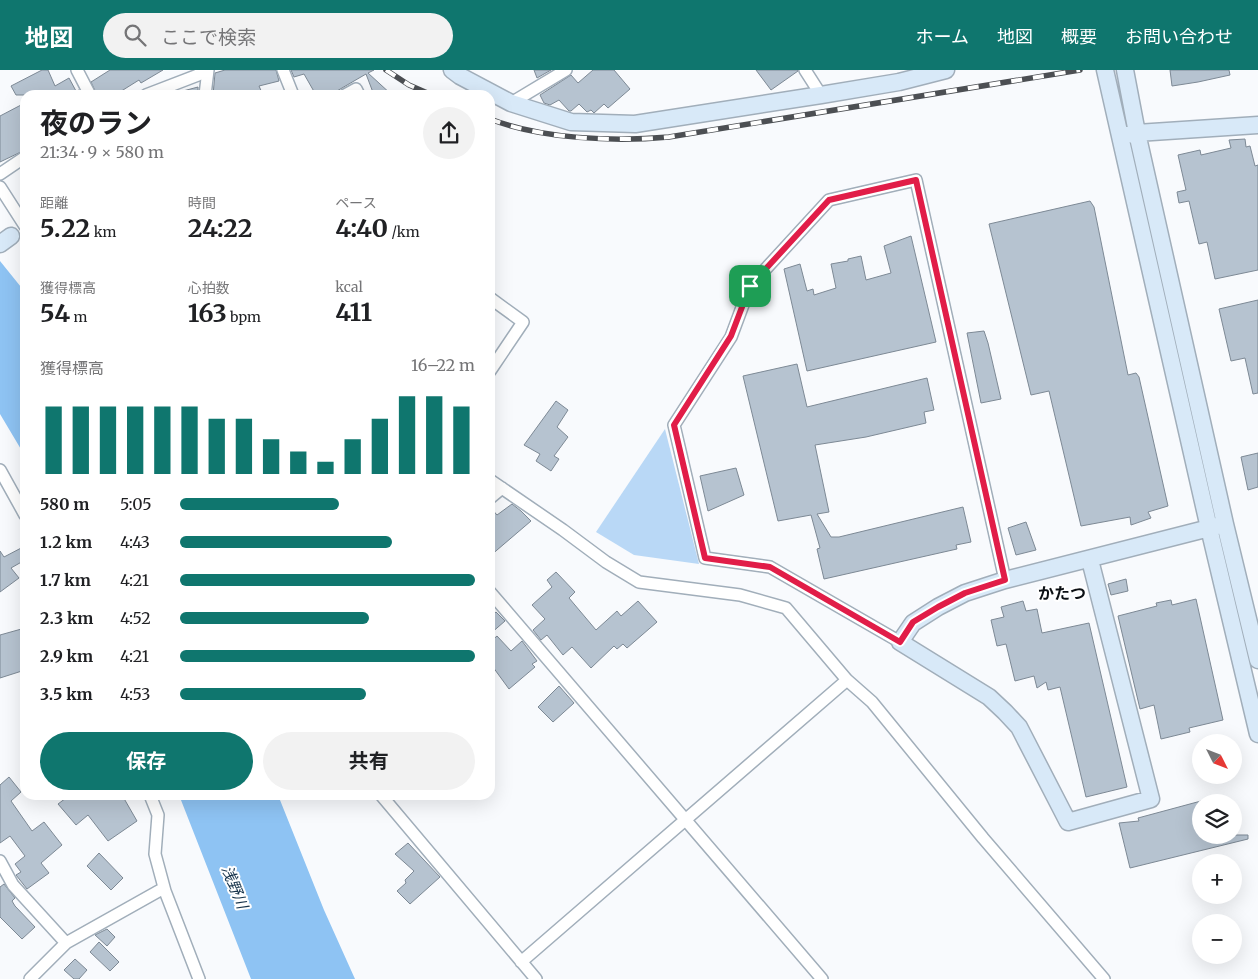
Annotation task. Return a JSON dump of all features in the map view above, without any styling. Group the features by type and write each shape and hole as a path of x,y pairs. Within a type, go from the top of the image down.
{"street":[{"path":"77,70 87,90"},
{"path":"159,90 198,75 202,70"},
{"path":"206,90 208,70"},
{"path":"283,70 291,90"},
{"path":"452,70 486,90"},
{"path":"511,103 566,70"},
{"path":"805,70 821,96"},
{"path":"495,95 511,103 571,122 635,124 821,96 899,82 946,70"},
{"path":"1105,70 1217,526 1258,660"},
{"path":"1125,70 1258,734"},
{"path":"1120,136 1137,133 1258,125"},
{"path":"0,174 20,160"},
{"path":"1005,580 916,180 829,200 750,286 731,336 674,425 705,558 770,567 900,642 989,697 1018,727 1068,822 1150,799 1090,560"},
{"path":"0,187 20,218"},
{"path":"5,240 20,230"},
{"path":"495,302 523,322 495,364"},
{"path":"0,470 20,506"},
{"path":"495,483 606,562 639,582 740,595 786,608 848,680 872,702 983,838 1104,979"},
{"path":"495,494 502,488"},
{"path":"900,642 913,622 965,593 1005,580 1090,560 1217,526"},
{"path":"495,598 822,979"},
{"path":"521,962 684,819 848,680"},
{"path":"152,800 158,815 155,854 164,888 199,979"},
{"path":"385,800 536,979"},
{"path":"0,861 13,884 66,942"},
{"path":"30,979 66,942 164,888"}],"shaded area":[{"path":"665,429 699,564 634,555 596,532"}],"water":[{"path":"0,261 20,286 20,448 0,414"},
{"name":"浅野川","path":"181,800 280,800 324,910 355,979 251,979"}],"building":[{"path":"42,70 48,70 55,86 69,78 75,90 20,90 20,95 16,95 11,86"},
{"path":"110,70 163,70 141,83 139,80 123,90 95,90 91,82"},
{"path":"225,70 276,70 279,81 259,86 261,90 213,90 215,73"},
{"path":"291,70 374,70 368,73 387,90 372,90 366,74 339,90 313,90 304,74 294,77"},
{"path":"534,70 551,70 537,78"},
{"path":"593,70 614,70 630,89 608,108 604,104 594,113 591,110 587,112 579,104 569,111 559,100 550,105 544,103 540,95 571,75 578,83"},
{"path":"756,70 798,70 798,71 771,90"},
{"path":"1170,70 1229,70 1230,75 1172,86"},
{"path":"198,87 198,90 187,90"},
{"path":"20,106 20,152 0,162 0,116"},
{"path":"1245,139 1246,147 1250,146 1255,166 1258,165 1258,270 1215,279 1207,242 1199,244 1189,201 1179,203 1177,192 1186,190 1178,155 1200,150 1201,155 1231,148 1229,140"},
{"path":"1090,201 1094,207 1128,375 1136,373 1139,377 1168,506 1148,512 1151,518 1131,525 1130,517 1081,526 1049,391 1031,395 989,224"},
{"path":"911,236 936,342 807,371 784,269 800,264 807,291 813,289 814,295 836,288 831,264 848,261 848,259 861,256 866,280 891,273 884,246"},
{"path":"1258,300 1258,393 1253,394 1245,358 1231,361 1219,309"},
{"path":"984,331 1001,399 981,403 967,333"},
{"path":"797,364 807,407 927,378 934,410 924,412 926,423 866,437 815,445 829,512 817,514 831,537 839,537 963,507 971,542 956,545 957,549 824,579 817,549 820,548 811,515 778,521 743,376"},
{"path":"556,401 568,410 557,427 568,437 554,456 559,459 551,471 536,461 540,454 524,445"},
{"path":"1258,453 1258,487 1248,490 1241,457"},
{"path":"736,468 744,495 708,511 700,476"},
{"path":"512,504 531,521 495,552 495,513 497,515"},
{"path":"1026,522 1036,550 1016,555 1008,528"},
{"path":"20,549 20,563 11,568 19,578 0,592 0,551 4,557"},
{"path":"556,572 575,592 569,598 596,630 617,611 621,616 638,601 657,622 627,648 623,644 617,649 614,646 591,668 572,647 563,655 547,635 541,640 533,630 545,619 532,605 552,587 547,580"},
{"path":"1126,579 1128,591 1111,595 1108,584"},
{"path":"1196,599 1223,720 1189,728 1190,732 1161,739 1154,705 1140,709 1118,616 1157,606 1156,603 1171,600 1172,605"},
{"path":"1023,601 1026,611 1037,609 1042,633 1089,623 1127,787 1086,797 1060,687 1048,690 1046,682 1037,688 1034,676 1015,681 1006,644 997,646 991,620 1004,617 1001,607"},
{"path":"495,613 505,621 495,630"},
{"path":"20,629 20,672 0,678 0,635"},
{"path":"497,636 511,651 522,641 537,661 532,664 535,667 509,689 495,670 495,638"},
{"path":"559,686 574,703 553,722 538,707"},
{"path":"9,777 20,791 11,801 32,831 44,822 62,845 41,863 49,873 27,889 16,875 21,872 15,864 25,856 10,836 0,843 0,785"},
{"path":"63,800 125,800 137,821 108,841 88,815 76,825 58,804"},
{"path":"1192,803 1192,844 1228,844 1130,868 1119,823 1139,821 1138,818"},
{"path":"1242,835 1248,835 1248,839 1242,840"},
{"path":"408,843 440,877 410,904 397,891 406,883 405,880 414,871 395,854"},
{"path":"99,853 123,878 111,890 87,866"},
{"path":"4,884 15,898 12,901 15,906 35,927 22,939 0,917 0,887"},
{"path":"107,929 115,937 107,946 95,935"},
{"path":"99,942 119,962 110,971 90,952"},
{"path":"75,959 87,970 79,979 74,979 64,970"}],"railway":[{"path":"386,70 420,90"},
{"path":"495,121 510,126 555,135 602,139 669,137 1080,70"}],"district":[{"name":"かたつ","path":"1062,593"}],"route":[{"path":"916,180 1005,580 965,593 938,607 913,622 900,642 770,567 705,558 674,425 731,336 750,286 829,200 916,180"}]}
